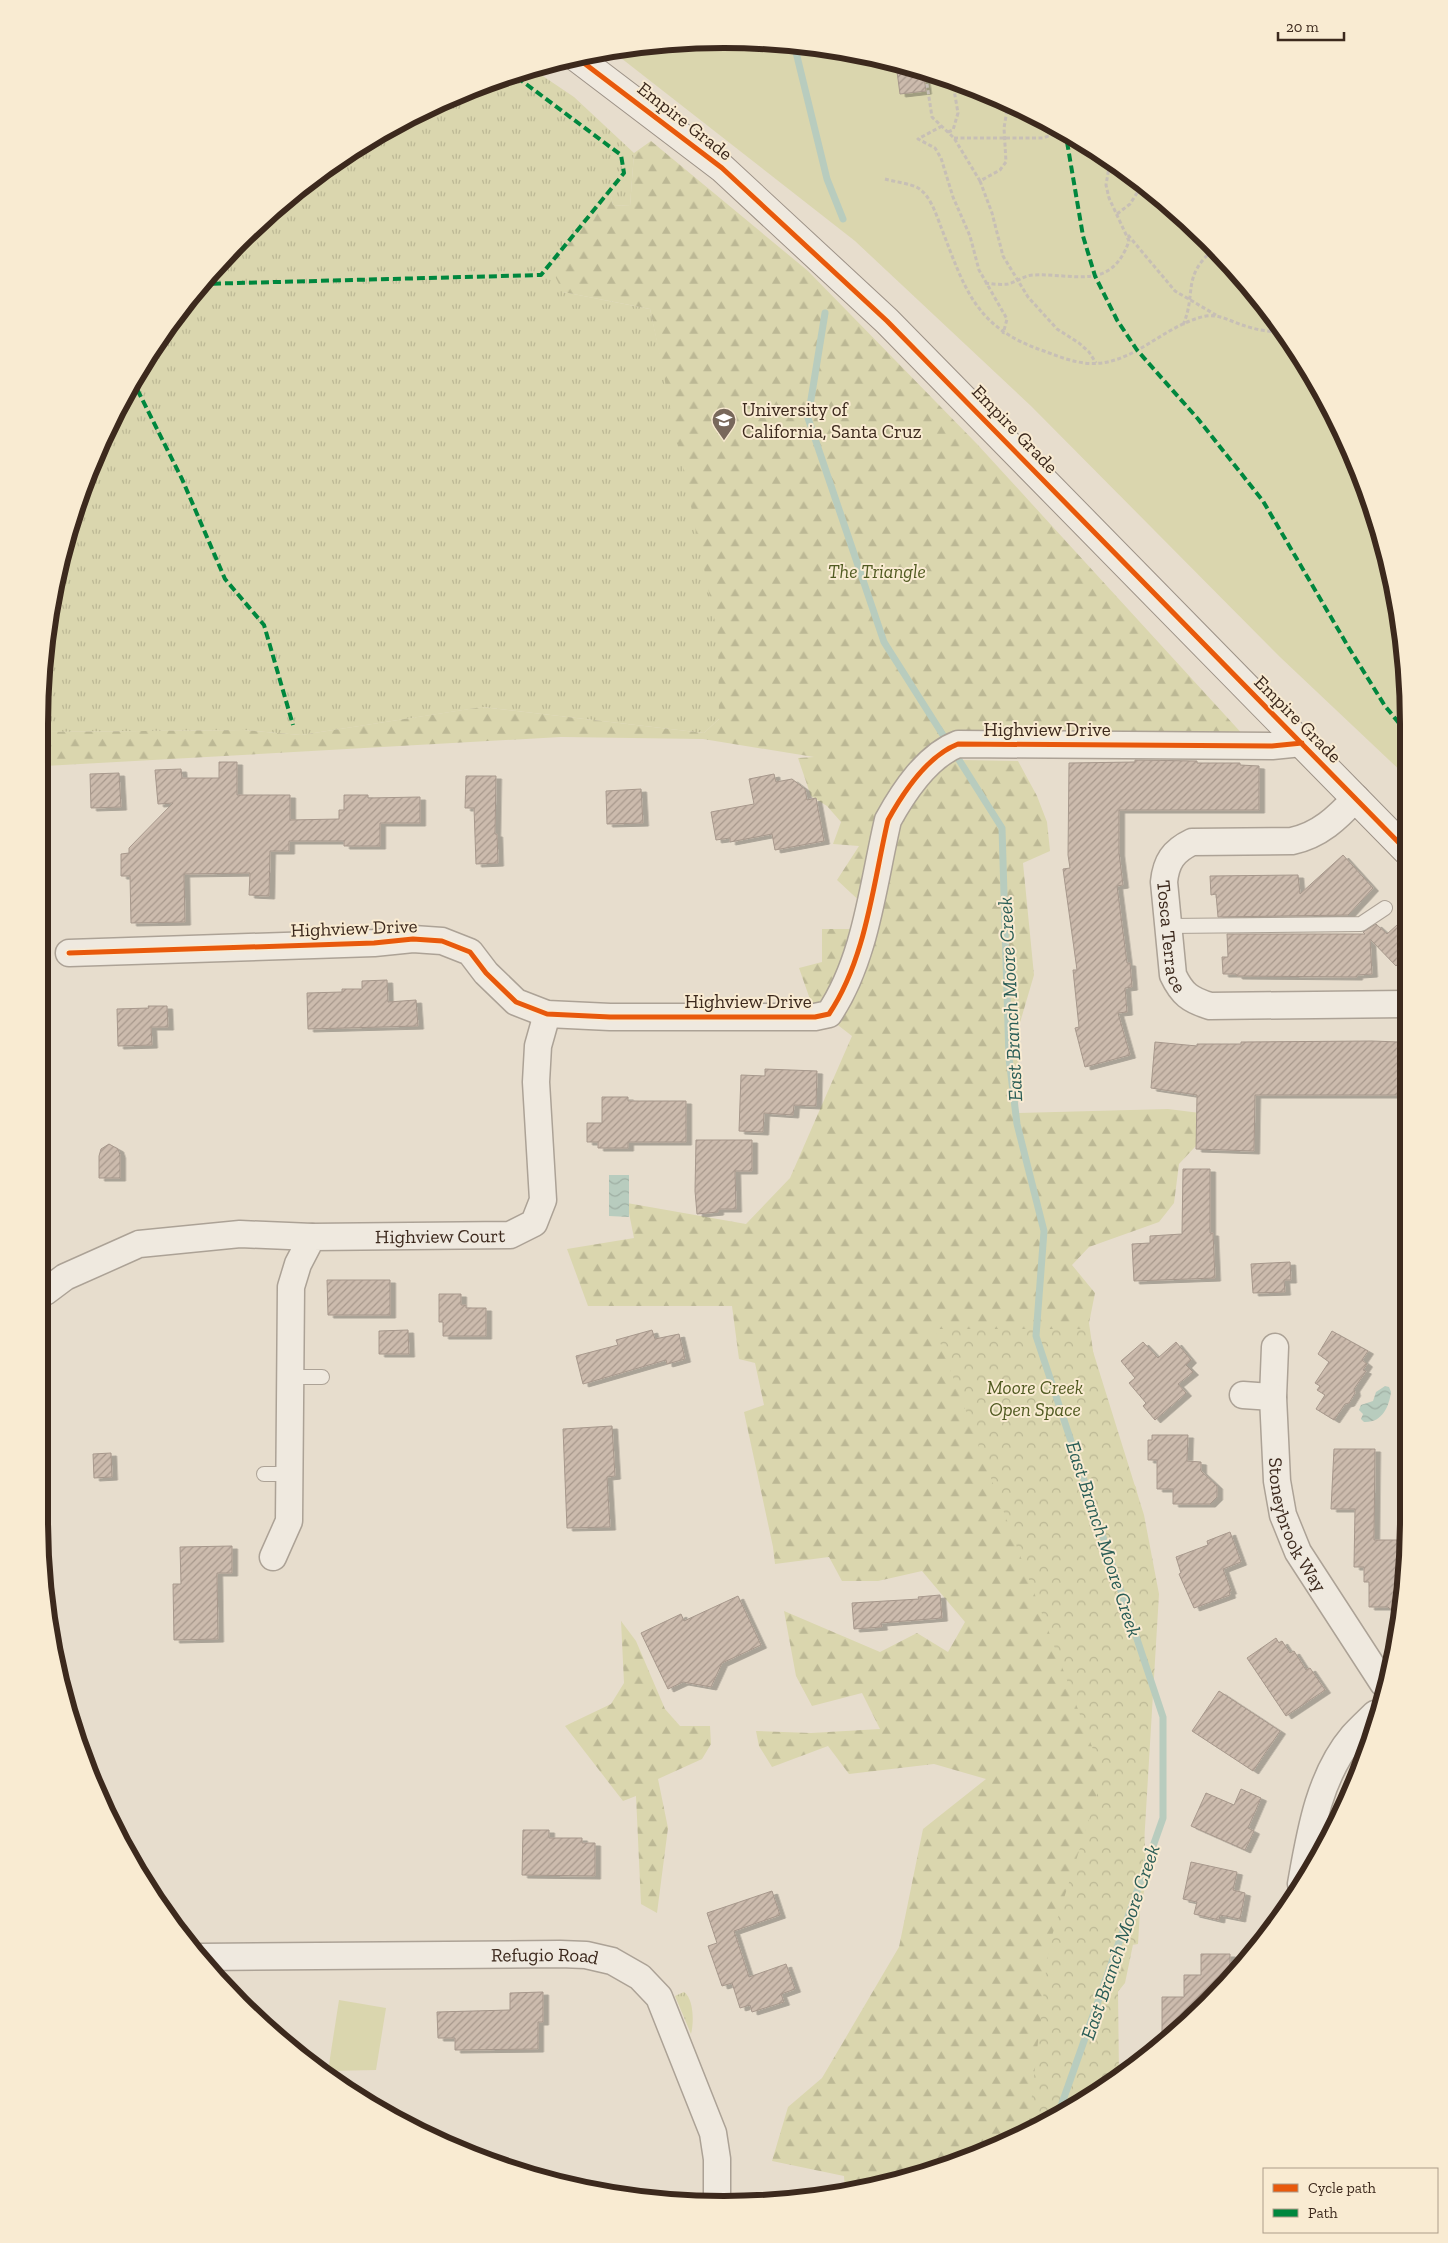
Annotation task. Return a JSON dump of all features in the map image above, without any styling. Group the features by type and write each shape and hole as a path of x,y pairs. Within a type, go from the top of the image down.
{"main road":[{"name":"Empire Grade","path":"583,62 722,168 879,315 958,392 1215,657 1400,844"}],"street":[{"name":"Highview Drive","path":"69,953 374,943 413,939 442,941 470,952 486,973 516,1002 547,1014 610,1017 815,1017 829,1014 841,996 855,966 888,820 896,806 930,762 945,749 958,744 1272,746 1302,743"},
{"name":"Tosca Terrace","path":"1356,798 1316,834 1304,838 1292,841 1192,842 1179,849 1170,858 1165,870 1164,882 1173,975 1179,988 1191,1001 1210,1006 1400,1004"},
{"name":"Highview Court","path":"48,1290 65,1277 139,1244 240,1234 312,1237 510,1235 534,1223 543,1200 536,1082 538,1046 547,1014"},
{"path":"273,1556 289,1521 291,1287 298,1264 312,1237"},
{"name":"Stoneybrook Way","path":"1275,1347 1273,1397 1278,1481 1283,1516 1298,1552 1381,1679"},
{"path":"1243,1395 1273,1397"},
{"path":"1304,1867 1309,1835 1326,1780 1352,1736 1370,1719"},
{"name":"Refugio Road","path":"208,1957 560,1954 586,1955 612,1961 640,1977 659,1997 713,2133 717,2159 717,2196"}],"lane":[{"path":"1168,926 1361,924 1385,908"},
{"path":"291,1377 322,1377"},
{"path":"264,1474 290,1474"}],"path":[{"path":"926,79 932,117 954,138 980,181 991,207 1003,256 1017,280 1045,317 1057,329 1089,352 1096,362"},
{"path":"948,132 953,130 958,113 954,88"},
{"path":"980,181 1005,165 1007,110"},
{"path":"942,126 918,139 935,148 941,158 946,180 970,236 974,258 985,283 1007,319 1003,334"},
{"path":"954,138 1043,138 1054,134"},
{"path":"985,283 1010,284 1035,274 1064,278 1095,276 1108,272 1126,249 1129,241 1109,198 1106,185 1109,168"},
{"path":"885,179 918,188 926,197 934,210 966,289 984,316 1003,334 1021,344 1068,360 1096,362 1126,357 1183,325 1206,316 1218,316"},
{"path":"1117,214 1125,209 1139,189"},
{"path":"1127,235 1161,278 1174,291 1218,316 1243,326 1274,331"},
{"path":"1183,325 1193,273 1209,253"}],"green space":[{"path":"680,49 768,49 856,60 941,83 1023,117 1062,138 1136,187 1170,215 1233,278 1261,312 1310,386 1331,425 1349,465 1365,507 1388,592 1399,680 1400,770 1280,657 1031,406 855,241 618,56"},
{"path":"539,74 574,97 634,153 630,206 613,205 610,193 563,292 650,309 718,618 724,714 704,733 483,707 301,735 244,730 48,732 49,680 60,592 83,507 117,425 138,386 187,312 215,278 278,215 312,187 386,138 425,117 465,99 507,83"},
{"name":"The Triangle","path":"651,141 808,271 977,444 1246,738 956,731 960,760 1018,761 1037,796 1047,822 1050,851 1023,863 1034,975 1019,1026 1018,1113 1168,1109 1224,1116 1179,1164 1174,1203 1159,1222 1089,1247 1072,1265 1095,1293 1089,1323 1095,1365 1118,1464 1136,1487 1139,1513 1136,1710 1147,1877 1125,1983 1098,2016 1108,2075 1062,2105 1023,2126 983,2144 941,2160 845,2185 844,2176 772,2161 788,2107 822,2078 899,1947 923,1829 986,1779 934,1764 849,1774 828,1746 772,1767 759,1746 756,1731 811,1733 880,1729 862,1693 812,1706 796,1676 784,1611 880,1652 917,1633 948,1652 965,1622 922,1571 878,1581 842,1581 829,1557 775,1564 744,1412 764,1405 755,1363 739,1359 732,1306 588,1306 567,1249 634,1238 627,1203 746,1224 790,1178 852,1036 812,1005 799,968 822,962 822,929 853,929 866,907 837,880 859,846 833,844 841,822 827,806 811,796 798,758 814,757 703,739 561,737 48,766 48,732 244,730 301,735 482,707 704,733 719,719 718,636 650,309 563,292 550,266 610,192 613,205 630,206 634,153"},
{"name":"Moore Creek Open Space","path":"935,1329 1086,1329 1144,1515 1159,1594 1138,1944 1125,1946 1118,1991 1119,2068 1062,2105 1029,2123 1049,1945 1103,1776"},
{"path":"621,1621 636,1641 665,1709 680,1726 710,1726 711,1744 702,1759 658,1779 668,1828 657,1913 641,1904 636,1796 623,1801 565,1726 611,1704 624,1683"},
{"path":"684,1992 691,2005 693,2024 691,2034 675,1996"},
{"path":"339,2000 386,2008 376,2070 333,2071 329,2067"}],"water":[{"path":"609,1175 629,1175 629,1217 609,1216"},
{"path":"1385,1386 1389,1387 1391,1392 1384,1413 1376,1420 1364,1422 1361,1419 1363,1414 1359,1410 1361,1405 1373,1401 1376,1392"},
{"path":"1397,1442 1400,1442 1400,1482 1397,1482"}],"building":[{"path":"897,70 924,78 926,91 900,94"},
{"path":"1135,760 1240,763 1240,765 1259,766 1259,810 1119,810 1119,853 1123,885 1117,886 1127,963 1130,963 1132,987 1125,988 1127,1012 1118,1013 1130,1055 1085,1067 1075,1028 1079,1027 1073,970 1077,970 1063,869 1070,868 1068,855 1069,763 1135,762"},
{"path":"219,762 237,762 237,795 290,795 290,820 339,819 339,810 344,810 344,795 368,795 368,798 420,797 420,823 380,823 380,846 344,846 344,841 289,841 289,851 270,851 269,896 249,895 250,873 184,874 185,922 131,923 130,876 121,876 121,854 129,853 129,848 173,803 158,804 155,770 181,769 182,778 219,778"},
{"path":"119,773 121,807 91,808 90,774"},
{"path":"774,774 776,782 792,779 805,789 807,800 816,798 824,841 775,850 772,834 730,842 730,838 716,840 711,812 754,804 749,779"},
{"path":"466,776 496,776 495,834 497,834 498,863 476,864 474,808 465,808"},
{"path":"641,789 643,823 607,824 606,791"},
{"path":"1343,855 1373,888 1348,915 1218,917 1216,894 1211,895 1210,876 1298,875 1300,894"},
{"path":"1400,922 1400,962 1396,966 1370,939 1372,974 1357,975 1357,977 1237,976 1236,974 1223,974 1222,957 1228,957 1227,934 1365,934 1363,932 1376,924 1387,934"},
{"path":"387,980 388,1002 416,1000 418,1026 308,1029 307,993 342,992 342,989 362,989 362,981"},
{"path":"148,1006 167,1006 168,1027 151,1027 152,1045 118,1046 117,1009 149,1008"},
{"path":"1155,1042 1197,1046 1197,1044 1241,1044 1241,1042 1399,1042 1400,1095 1255,1095 1254,1151 1196,1149 1197,1095 1151,1088"},
{"path":"765,1069 817,1071 816,1106 794,1105 793,1115 764,1113 763,1132 739,1131 741,1075 765,1076"},
{"path":"602,1097 628,1097 628,1101 686,1101 686,1142 628,1142 628,1148 598,1148 598,1142 587,1142 587,1123 602,1123"},
{"path":"696,1140 752,1140 752,1171 735,1171 736,1209 718,1209 718,1212 697,1214 695,1191"},
{"path":"109,1144 118,1149 120,1155 120,1178 99,1178 99,1156 101,1149"},
{"path":"1183,1169 1210,1169 1210,1233 1213,1233 1215,1278 1134,1281 1132,1244 1150,1243 1150,1236 1182,1234"},
{"path":"1290,1262 1291,1280 1284,1280 1285,1292 1253,1293 1251,1264"},
{"path":"327,1280 390,1280 390,1315 328,1315"},
{"path":"439,1294 461,1294 461,1305 466,1305 466,1308 486,1308 486,1336 443,1336 443,1322 439,1322"},
{"path":"408,1330 409,1354 379,1354 379,1331"},
{"path":"652,1330 655,1339 679,1334 685,1359 667,1364 666,1360 583,1384 576,1356 618,1345 616,1340"},
{"path":"1332,1331 1368,1351 1362,1360 1367,1364 1363,1370 1366,1371 1354,1389 1355,1393 1349,1403 1345,1404 1334,1420 1316,1409 1325,1395 1317,1390 1320,1386 1315,1383 1329,1362 1318,1354"},
{"path":"1143,1342 1158,1358 1176,1342 1191,1360 1186,1365 1193,1372 1178,1384 1186,1393 1155,1420 1143,1406 1146,1403 1129,1383 1135,1378 1121,1361"},
{"path":"612,1426 615,1476 607,1477 610,1527 567,1528 563,1429"},
{"path":"1152,1435 1188,1435 1187,1461 1201,1462 1201,1471 1217,1486 1217,1497 1210,1504 1173,1504 1173,1489 1157,1489 1157,1460 1148,1460 1148,1440 1152,1440"},
{"path":"1334,1449 1375,1449 1374,1540 1397,1540 1397,1542 1399,1542 1394,1613 1388,1607 1369,1607 1369,1582 1364,1582 1364,1567 1354,1567 1355,1509 1331,1509"},
{"path":"111,1453 112,1477 94,1478 93,1454"},
{"path":"1230,1532 1241,1562 1223,1569 1231,1591 1229,1591 1230,1595 1194,1608 1179,1574 1181,1573 1176,1557 1208,1545 1207,1541"},
{"path":"232,1546 232,1573 217,1573 218,1639 174,1640 173,1584 181,1584 180,1547"},
{"path":"940,1595 942,1618 881,1623 882,1627 854,1629 852,1603 919,1599 918,1597"},
{"path":"738,1596 761,1645 722,1663 711,1687 683,1682 668,1689 641,1633 681,1614 684,1621"},
{"path":"1276,1638 1279,1643 1282,1641 1290,1653 1294,1651 1306,1670 1310,1668 1325,1690 1286,1716 1247,1658"},
{"path":"1219,1691 1280,1731 1253,1771 1192,1731"},
{"path":"1241,1789 1261,1798 1248,1828 1254,1831 1245,1850 1191,1826 1206,1793 1234,1805"},
{"path":"523,1830 549,1830 549,1838 582,1838 582,1843 595,1843 595,1876 522,1875"},
{"path":"1191,1862 1237,1872 1233,1890 1245,1893 1240,1919 1220,1915 1219,1920 1194,1914 1197,1902 1183,1899"},
{"path":"772,1891 780,1915 734,1931 749,1977 786,1964 795,1989 781,1994 784,2002 752,2012 750,2005 740,2008 732,1983 722,1986 708,1946 717,1943 707,1913"},
{"path":"1201,1954 1230,1954 1230,1968 1162,2035 1162,1997 1184,1997 1184,1975 1201,1975"},
{"path":"543,1992 543,2022 538,2022 538,2049 455,2050 455,2038 438,2038 437,2012 510,2010 510,1993"}],"waterway":[{"name":"East Branch Moore Creek","path":"796,52 827,179 843,219"},
{"name":"East Branch Moore Creek","path":"825,313 808,418 884,642 948,743"},
{"name":"East Branch Moore Creek","path":"954,752 1002,828 1009,1058 1017,1124 1044,1231 1036,1336 1163,1717 1163,1818 1061,2105"}],"marked path":[{"path":"210,284 541,275 624,173 621,155 520,79"},
{"path":"1067,141 1083,236 1095,276 1117,320 1137,350 1198,419 1263,501 1349,648 1385,706 1400,724"},
{"path":"137,388 182,479 225,579 264,625 293,725"}],"cycle path":[{"path":"583,62 722,168 887,321 1400,844"},
{"path":"69,953 374,943 413,939 442,941 470,952 486,973 516,1002 547,1014 610,1017 815,1017 829,1014 842,992 852,969 867,920 888,820 917,776 936,757 947,750 958,744 1272,746 1302,743"}],"place":[{"name":"University of California, Santa Cruz","path":"724,441"}]}
